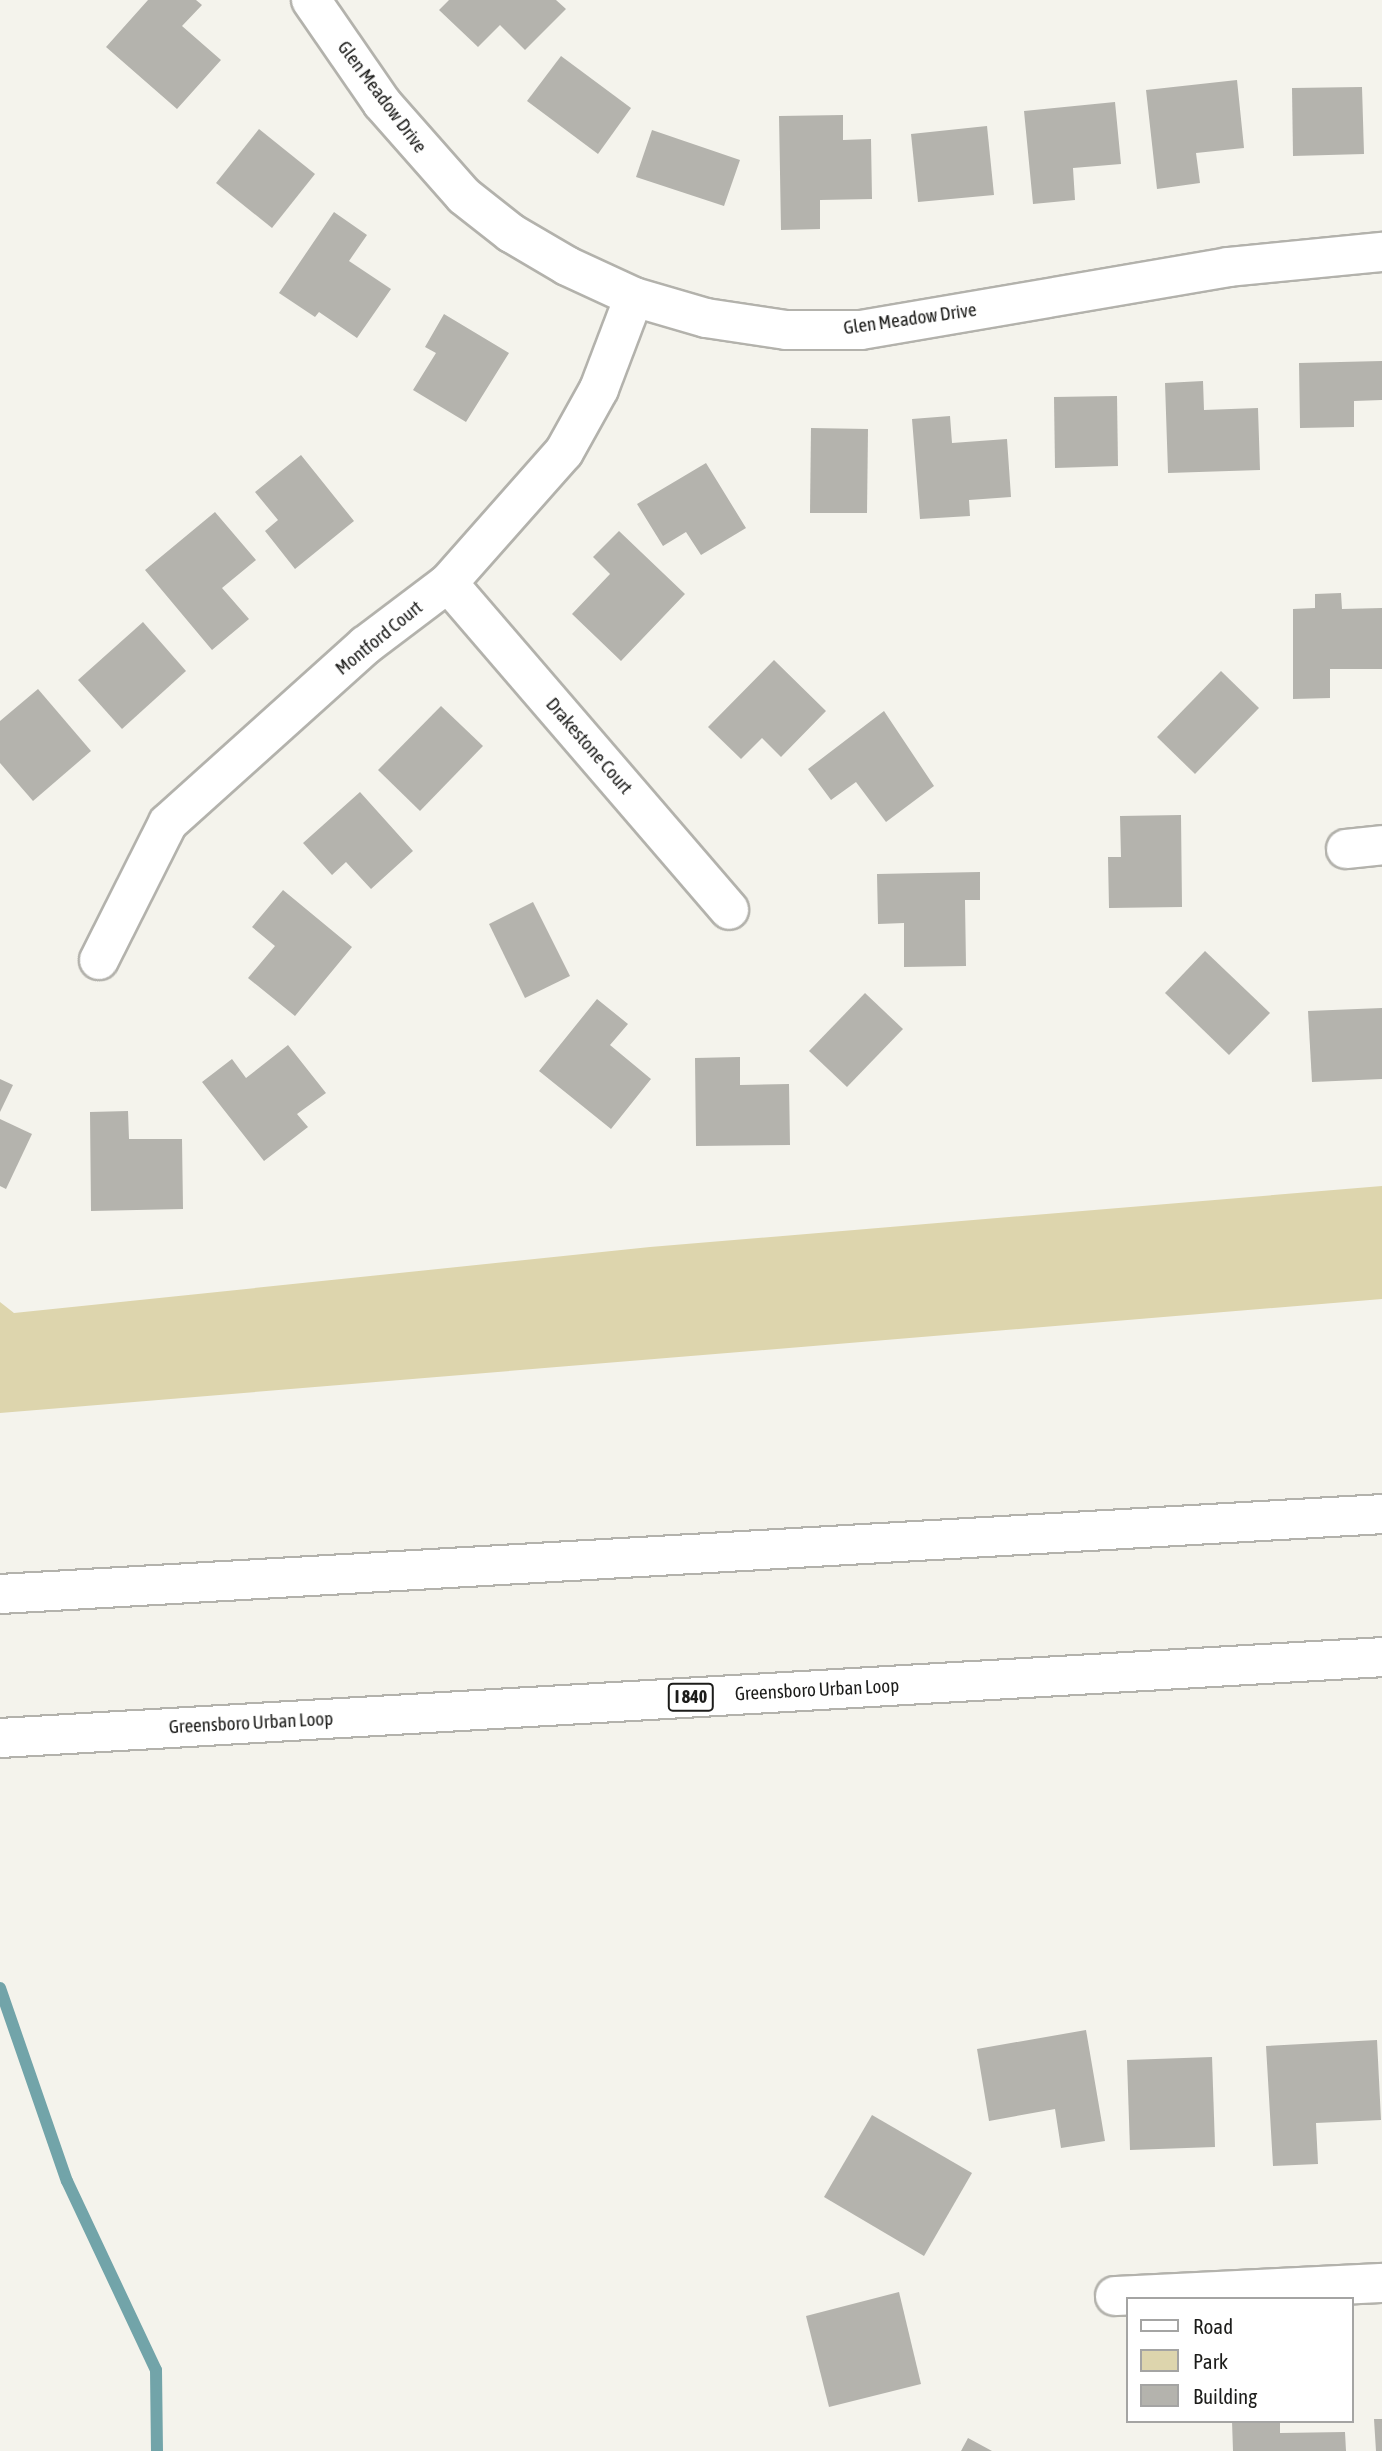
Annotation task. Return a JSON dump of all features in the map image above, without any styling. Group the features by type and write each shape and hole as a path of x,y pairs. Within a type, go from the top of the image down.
{"main road":[{"name":"Glen Meadow Drive","path":"329,8 390,113 464,196 522,240 634,297 720,320 786,330 861,330 1228,267 1382,252"},
{"name":"Montford Court","path":"99,960 168,823 366,645 448,583 564,452 599,389 634,297"},
{"name":"Drakestone Court","path":"448,583 729,910"},
{"path":"0,1594 1382,1514"},
{"name":"Greensboro Urban Loop","path":"0,1738 1382,1657"},
{"path":"1115,2296 1382,2283"}],"green space":[{"path":"1382,1186 1382,1299 0,1413 0,1302 14,1313 650,1247"}],"building":[{"path":"148,0 196,0 202,5 182,26 221,60 177,109 106,47"},
{"path":"449,0 556,0 566,9 525,50 500,25 478,47 439,10"},
{"path":"561,56 631,108 598,154 527,101"},
{"path":"1237,80 1244,148 1196,153 1200,183 1157,189 1146,90"},
{"path":"1362,87 1364,154 1293,156 1292,88"},
{"path":"1115,102 1121,164 1073,168 1075,200 1033,204 1024,111"},
{"path":"843,115 843,140 871,139 872,199 820,200 820,229 781,230 779,116"},
{"path":"987,126 994,195 918,202 911,134"},
{"path":"259,129 315,174 272,228 216,183"},
{"path":"652,130 740,160 724,206 636,177"},
{"path":"334,212 367,235 349,261 391,289 357,338 319,312 315,317 279,293"},
{"path":"444,314 509,353 466,422 413,390 436,353 425,347"},
{"path":"1382,361 1382,400 1354,401 1354,427 1300,428 1299,363"},
{"path":"1203,381 1204,410 1258,408 1260,470 1168,473 1165,383"},
{"path":"1117,396 1118,466 1055,468 1054,397"},
{"path":"950,416 952,443 1007,439 1011,497 969,500 970,516 920,519 912,419"},
{"path":"811,428 868,429 867,513 810,513"},
{"path":"301,455 354,521 295,569 265,531 278,520 255,492"},
{"path":"706,463 746,528 701,555 686,532 663,546 637,504"},
{"path":"215,512 256,560 222,588 249,619 212,650 145,570"},
{"path":"619,531 685,594 621,661 572,614 610,574 593,557"},
{"path":"1341,593 1342,609 1382,608 1382,669 1330,669 1330,698 1293,699 1293,609 1315,608 1315,594"},
{"path":"143,622 186,671 122,729 78,680"},
{"path":"774,660 826,711 781,757 762,738 741,759 708,727"},
{"path":"1221,671 1259,708 1195,774 1157,737"},
{"path":"38,689 91,751 33,801 0,763 0,721"},
{"path":"441,706 483,746 420,811 378,770"},
{"path":"884,711 934,786 886,822 856,782 831,800 808,769"},
{"path":"360,792 413,851 371,889 346,862 332,875 303,843"},
{"path":"1181,815 1182,907 1109,908 1108,857 1121,857 1120,816"},
{"path":"980,872 980,900 965,900 966,966 904,967 904,923 878,924 877,874"},
{"path":"283,890 352,947 295,1016 248,978 275,946 252,927"},
{"path":"533,902 570,976 525,998 489,924"},
{"path":"1205,951 1270,1013 1229,1055 1165,993"},
{"path":"865,993 903,1029 847,1087 809,1051"},
{"path":"597,999 628,1024 610,1045 651,1079 611,1129 539,1071"},
{"path":"1382,1008 1382,1079 1312,1082 1308,1011"},
{"path":"288,1045 326,1093 297,1114 308,1127 264,1161 202,1082 232,1059 246,1078"},
{"path":"740,1057 740,1085 789,1084 790,1145 696,1146 695,1058"},
{"path":"0,1079 13,1085 0,1112"},
{"path":"128,1111 129,1139 182,1139 183,1209 91,1211 90,1112"},
{"path":"0,1119 32,1134 6,1189 0,1186"},
{"path":"1086,2030 1105,2141 1061,2148 1055,2109 989,2121 977,2049"},
{"path":"1377,2040 1381,2120 1316,2123 1318,2164 1273,2166 1266,2046"},
{"path":"1212,2057 1215,2147 1130,2150 1127,2060"},
{"path":"872,2115 972,2173 924,2256 824,2197"},
{"path":"899,2292 921,2384 829,2407 806,2316"},
{"path":"1374,2419 1382,2419 1382,2451 1376,2451"},
{"path":"1232,2423 1280,2423 1280,2433 1345,2432 1346,2451 1233,2451"},
{"path":"968,2438 992,2451 961,2451"}],"waterway":[{"path":"0,1988 67,2181 156,2370 157,2451"}]}
